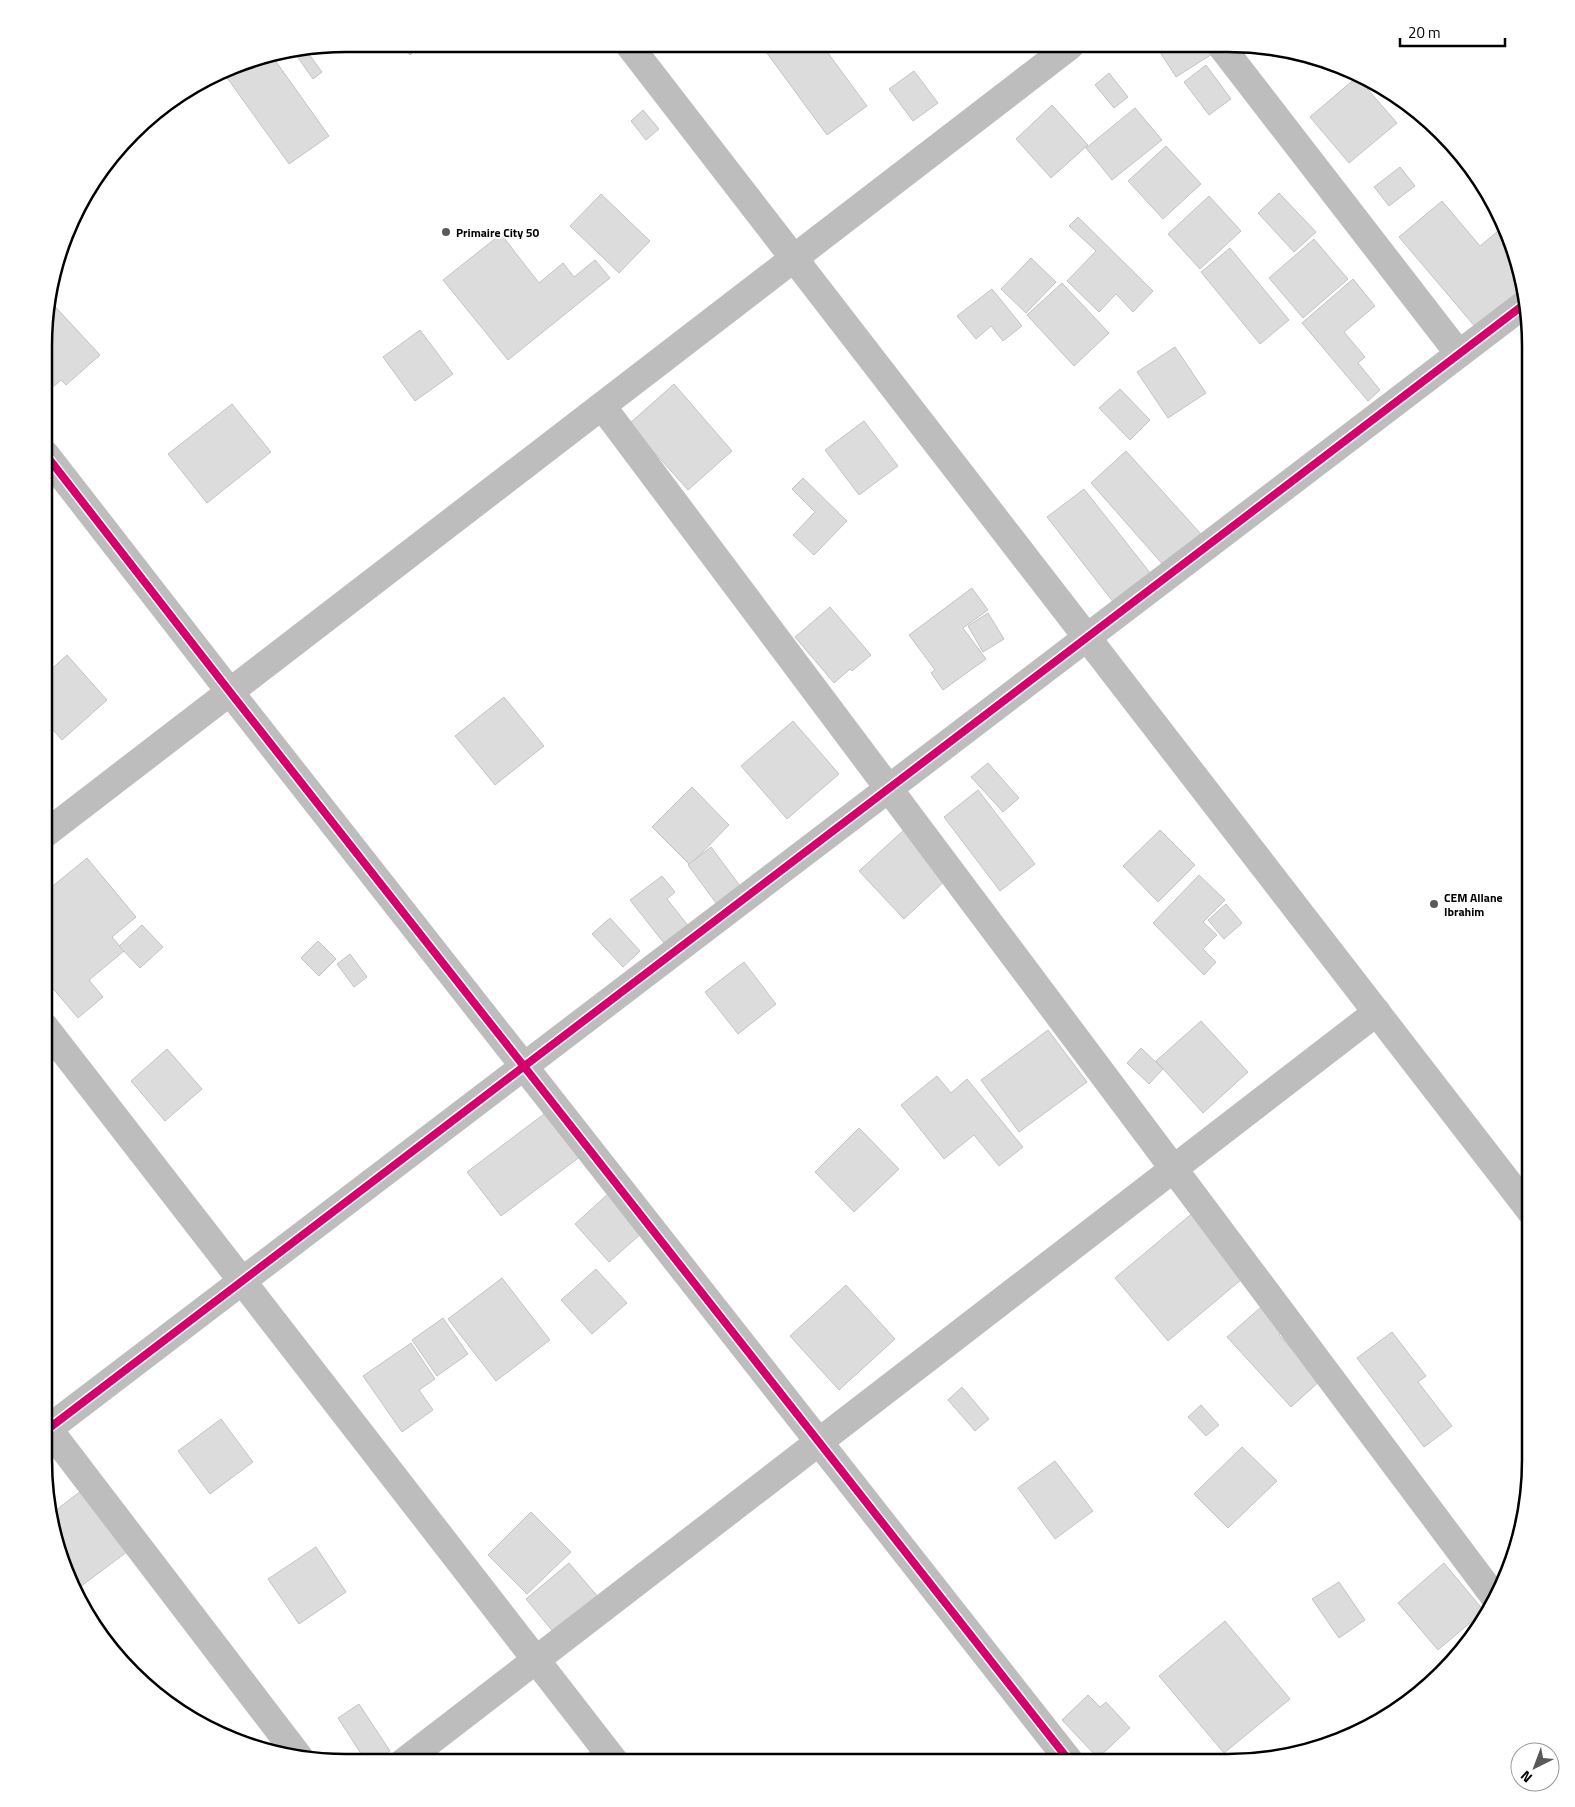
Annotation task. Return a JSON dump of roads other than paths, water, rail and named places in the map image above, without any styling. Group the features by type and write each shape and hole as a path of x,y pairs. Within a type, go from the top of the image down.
{"street":[{"path":"637,53 1522,1200"},
{"path":"53,829 1061,53"},
{"path":"1226,53 1459,354"},
{"path":"53,1423 242,1281 1520,308"},
{"path":"602,406 1491,1593"},
{"path":"53,464 1064,1754"},
{"path":"414,1754 1377,1012"},
{"path":"53,1037 609,1754"},
{"path":"53,1437 294,1750"}],"place":[{"name":"Primaire City 50","path":"446,232"},
{"name":"CEM Allane Ibrahim","path":"1434,904"}]}
